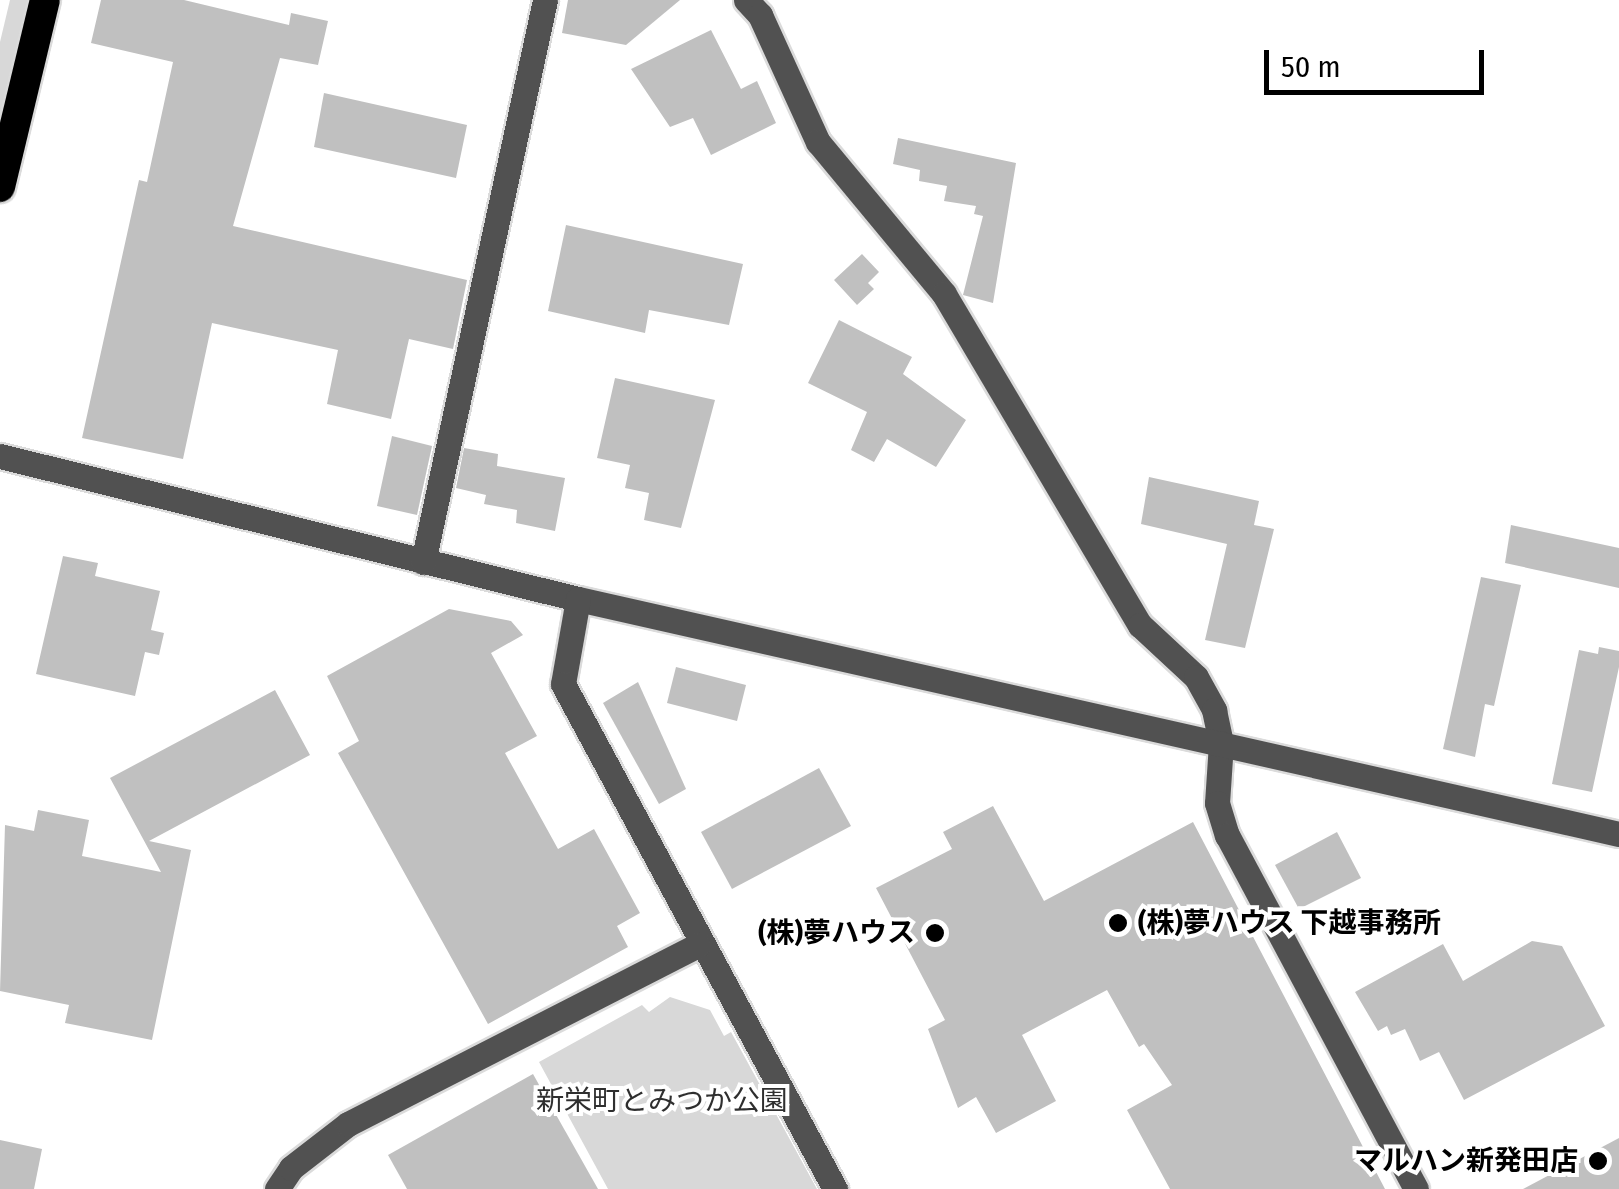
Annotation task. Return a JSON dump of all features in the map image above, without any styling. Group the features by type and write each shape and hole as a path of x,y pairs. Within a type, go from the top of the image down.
{"highway":[{"path":"0,187 45,0"}],"street":[{"path":"423,562 545,0"},
{"path":"746,0 760,15 818,142 944,294 1140,626 1196,677 1214,710 1221,743 1217,803 1227,835 1416,1189"},
{"path":"0,456 423,562 1619,834"},
{"path":"578,598 563,684 698,945 835,1189"},
{"path":"277,1189 292,1168 348,1124 698,945"}],"green space":[{"path":"10,0 31,0 0,118 0,42"},
{"name":"新栄町とみつか公園","path":"670,997 710,1010 724,1036 731,1032 817,1189 608,1189 539,1062 642,1005 649,1012"}],"building":[{"path":"101,0 184,0 289,25 291,13 328,21 318,65 280,58 233,226 467,280 453,349 409,339 391,419 327,404 338,350 212,323 183,459 82,438 139,180 147,182 173,62 91,43"},
{"path":"568,0 680,0 626,45 562,33"},
{"path":"711,30 741,89 757,81 776,123 711,155 693,118 670,127 631,69"},
{"path":"324,93 467,125 456,178 314,147"},
{"path":"898,138 1016,163 993,303 963,295 983,216 974,214 976,206 944,201 947,186 919,181 920,170 893,164"},
{"path":"566,225 743,264 729,325 649,310 645,333 548,311"},
{"path":"862,254 879,272 868,283 874,289 857,305 834,280"},
{"path":"839,320 912,357 903,374 966,420 936,467 887,439 874,462 851,450 867,412 808,383"},
{"path":"615,378 715,400 681,528 644,520 649,493 625,488 630,465 597,458"},
{"path":"392,436 432,446 417,515 377,506"},
{"path":"464,448 498,454 497,466 565,478 555,531 516,523 517,510 484,504 486,495 456,488"},
{"path":"1149,477 1259,501 1254,525 1274,529 1245,648 1205,640 1227,544 1141,524"},
{"path":"1511,525 1619,548 1619,588 1505,563"},
{"path":"63,556 98,563 95,576 160,591 151,630 164,633 159,655 145,652 135,696 36,674"},
{"path":"1481,577 1521,585 1494,706 1485,704 1475,757 1443,749"},
{"path":"449,609 511,621 523,635 491,653 537,736 505,753 558,849 594,829 640,913 617,926 628,947 488,1024 338,753 359,741 327,676"},
{"path":"1599,647 1619,651 1619,667 1592,792 1552,784 1579,650 1598,654"},
{"path":"676,667 746,685 737,721 667,703"},
{"path":"638,682 686,789 659,804 603,703"},
{"path":"275,690 310,755 149,841 191,850 152,1040 65,1023 69,1005 0,991 5,825 34,831 38,810 89,820 82,856 161,872 110,778"},
{"path":"819,768 851,826 732,889 701,832"},
{"path":"993,806 1044,901 1193,822 1385,1189 1170,1189 1127,1110 1172,1085 1144,1044 1139,1047 1107,990 1022,1035 1056,1101 996,1133 976,1097 958,1108 928,1029 945,1020 876,888 952,849 943,832"},
{"path":"1337,832 1361,878 1299,909 1275,865"},
{"path":"1532,941 1562,946 1605,1026 1464,1100 1439,1052 1420,1061 1405,1029 1391,1035 1387,1026 1378,1031 1355,992 1443,944 1463,981"},
{"path":"533,1074 598,1189 407,1189 388,1155"},
{"name":"マルハン新発田店","path":"1619,1138 1619,1189 1523,1189"},
{"path":"0,1140 42,1149 34,1189 0,1189"}],"place":[{"name":"(株)夢ハウス 下越事務所","path":"1118,923"},
{"name":"(株)夢ハウス","path":"935,933"},
{"name":"マルハン新発田店","path":"1598,1161"}]}
